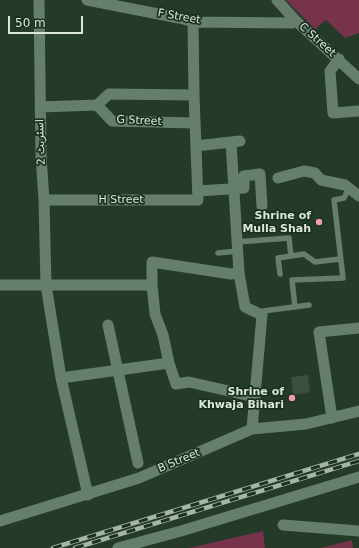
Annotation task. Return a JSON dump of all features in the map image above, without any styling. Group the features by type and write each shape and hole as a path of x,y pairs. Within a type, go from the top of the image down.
{"street":[{"name":"اسٹریٹ 2","path":"39,0 41,156 44,200 46,284 61,378 88,495"},
{"name":"F Street","path":"87,0 193,22 292,23 295,20"},
{"name":"C Street","path":"277,0 295,20 359,79"},
{"path":"193,22 198,195"},
{"path":"339,59 330,70 334,113 359,111"},
{"path":"40,107 98,105 109,94 194,94"},
{"name":"G Street","path":"98,105 112,121 195,123"},
{"path":"196,146 235,142 234,189 239,273 245,308 262,315 252,429"},
{"path":"278,178 304,171 315,173 321,180 345,185 359,196"},
{"path":"234,189 244,188 244,176 260,174 262,206"},
{"name":"H Street","path":"44,200 198,195 234,189"},
{"path":"239,273 231,274 152,262 152,285 155,314 163,334 169,363 176,384 189,382 255,398"},
{"path":"0,285 152,285"},
{"path":"108,325 138,463"},
{"path":"332,418 319,332 359,328"},
{"path":"61,378 169,363"},
{"name":"B Street","path":"0,521 139,478 252,429 306,424 359,411"},
{"path":"118,548 181,531 359,476"},
{"path":"283,525 359,531"}],"lane":[{"path":"295,307 292,280 343,278 334,200 344,198 349,188"},
{"path":"218,253 238,247 288,238 291,256"},
{"path":"280,274 278,258 304,254 316,262 340,259"},
{"path":"262,315 263,311 309,305"}],"shaded area":[{"path":"286,0 359,0 359,33 345,38 326,20 315,29"},
{"path":"263,531 265,548 189,548"},
{"path":"352,540 353,548 321,548"}],"building":[{"path":"308,375 310,392 293,395 291,377"}],"railway":[{"path":"53,548 359,454"},
{"path":"75,548 359,461"}],"place":[{"name":"Shrine of Mulla Shah","path":"319,222"},
{"name":"Shrine of Khwaja Bihari","path":"292,398"}]}
